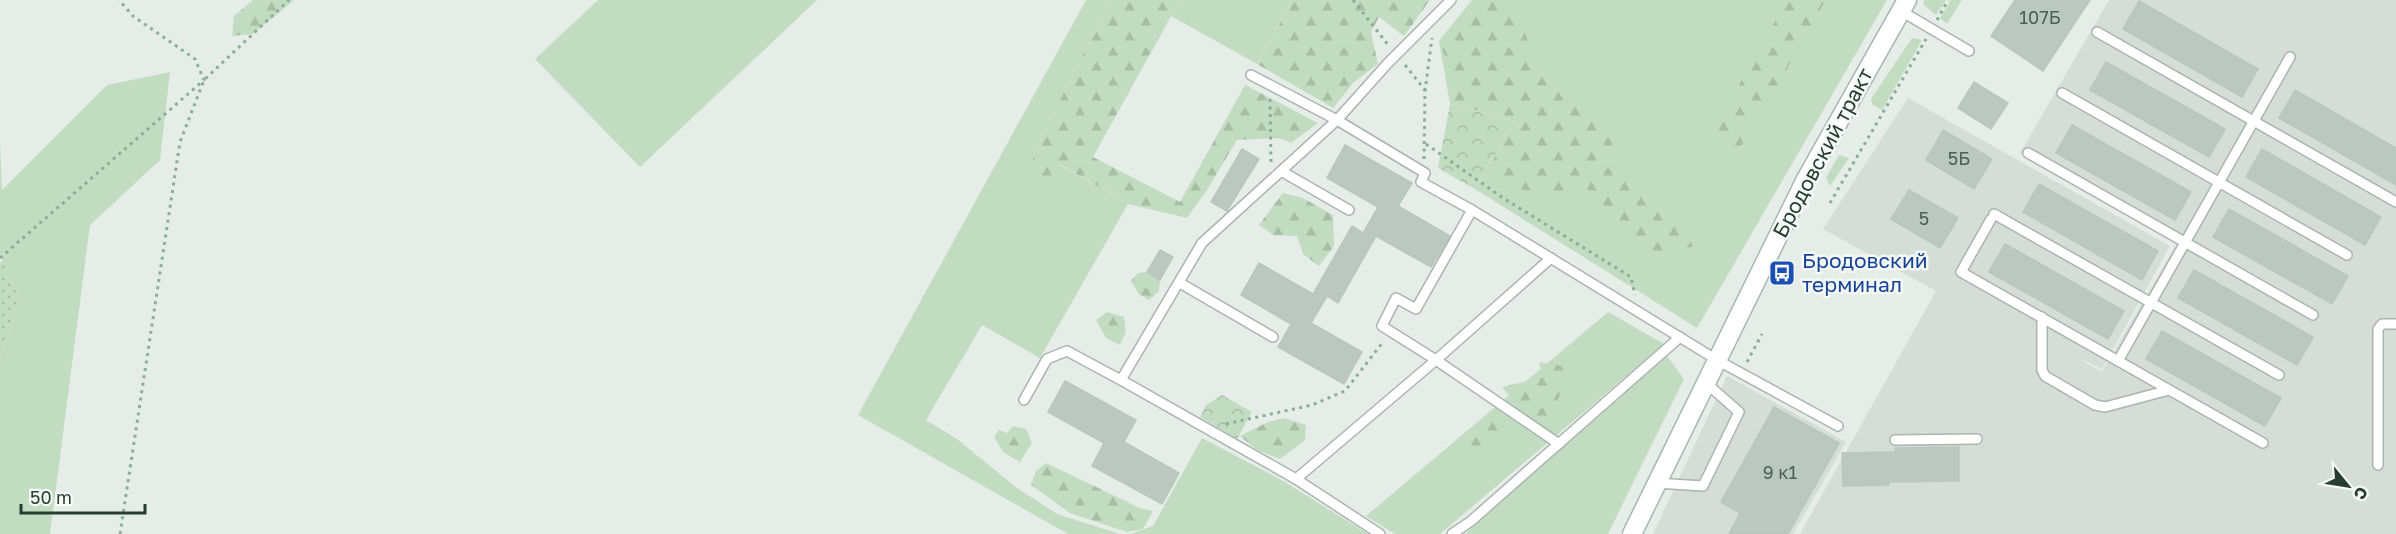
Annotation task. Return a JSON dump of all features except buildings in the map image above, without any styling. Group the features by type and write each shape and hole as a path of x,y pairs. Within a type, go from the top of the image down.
{"street":[{"name":"Бродовский тракт","path":"1632,534 1805,181 1904,5"}],"lane":[{"path":"1120,380 1202,243 1337,120 1396,54 1450,0"},
{"path":"1904,5 1932,29 1969,51"},
{"path":"2097,32 2396,202"},
{"path":"2118,361 2290,57"},
{"path":"1251,75 1337,120 1425,173 1421,182 1472,210 1717,360 1838,426"},
{"path":"2062,93 2347,255"},
{"path":"2028,153 2313,315"},
{"path":"1281,171 1349,210"},
{"path":"1472,210 1416,309 1396,298 1382,326 1559,444"},
{"path":"2264,443 1961,272 1992,216 2151,302 2279,375"},
{"path":"1296,479 1551,258"},
{"path":"1180,283 1273,337"},
{"path":"2042,317 2042,370 2045,376 2095,405 2105,407 2169,390"},
{"path":"2378,465 2378,329 2382,324 2396,324"},
{"path":"1452,534 1471,521 1680,337"},
{"path":"1024,400 1047,359 1067,351 1296,479 1380,534"},
{"path":"1656,483 1703,486 1739,412 1706,382"},
{"path":"1895,440 1977,439"}],"path":[{"path":"119,0 133,16 195,59 204,80 180,142 120,534"},
{"path":"0,258 204,80 289,0"},
{"path":"1353,0 1425,91"},
{"path":"1830,202 1948,0"},
{"path":"1425,173 1425,91 1434,18"},
{"path":"1270,85 1271,181"},
{"path":"1426,144 1503,198 1631,278 1638,312"},
{"path":"1205,429 1312,405 1345,391 1391,331"}],"shaded area":[{"path":"2109,0 2396,0 2396,534 1800,534 1936,291 1823,229 1908,98 2170,246 2102,369 2071,354 2102,372 2177,243 2020,153"},
{"path":"1727,376 1846,442 1793,534 1653,534"}],"green space":[{"path":"253,0 294,0 253,34 232,36 234,16"},
{"path":"598,0 817,0 640,167 535,59"},
{"path":"1086,0 1114,0 1085,50 1035,150 1031,176 1058,164 1128,204 1040,358 982,325 926,420 957,439 1017,488 1057,514 1120,534 1068,534 858,415"},
{"path":"1114,0 1180,0 1093,157 1180,202 1245,85 1318,123 1291,143 1279,138 1237,140 1187,218 1128,204 1059,164 1054,174 1042,181 1030,176 1035,150 1085,50"},
{"path":"1180,0 1293,0 1257,64 1171,16"},
{"path":"1293,0 1430,0 1404,36 1379,17 1371,32 1378,64 1354,82 1333,108 1257,64"},
{"path":"1472,0 1887,0 1697,328 1475,189 1515,121 1450,104 1439,41"},
{"path":"1473,0 1514,0 1536,65 1550,68 1624,151 1613,171 1637,180 1693,233 1693,246 1660,258 1577,180 1553,200 1521,189 1507,194 1490,166 1516,120 1453,104 1441,39"},
{"path":"1787,0 1825,0 1814,23 1740,148 1724,153 1716,141 1722,115"},
{"path":"1924,0 1946,0 1936,15 1923,4"},
{"path":"1951,0 1962,0 1947,24 1940,18"},
{"path":"1912,38 1922,40 1882,110 1872,104 1871,99"},
{"path":"170,72 160,160 90,225 50,534 0,534 0,357 19,299 0,255 0,140 2,190 107,85"},
{"path":"1450,104 1515,121 1475,189 1438,168"},
{"path":"1839,155 1849,158 1830,186 1826,178"},
{"path":"1283,193 1303,198 1333,215 1334,246 1319,266 1303,254 1297,236 1273,235 1259,225"},
{"path":"3,260 19,299 0,357 0,263"},
{"path":"1147,272 1160,280 1159,291 1149,300 1139,294 1131,281 1138,273"},
{"path":"1107,312 1124,317 1126,332 1120,345 1106,338 1096,320"},
{"path":"1608,312 1664,344 1440,534 1395,534 1366,516"},
{"path":"1667,356 1684,379 1608,534 1465,534"},
{"path":"1539,362 1574,368 1546,422 1526,416 1502,387 1542,378"},
{"path":"1222,395 1252,412 1237,439 1200,417 1206,405"},
{"path":"1284,418 1306,425 1305,440 1280,459 1257,450 1240,436 1268,422"},
{"path":"1493,421 1507,435 1480,457 1468,451 1465,432"},
{"path":"1013,426 1026,429 1032,443 1020,462 1003,452 994,437 999,430 1007,433"},
{"path":"1202,438 1285,482 1368,534 1130,534 1153,526"},
{"path":"1046,463 1140,508 1153,511 1143,529 1127,532 1070,513 1031,485 1036,471"}],"place":[{"name":"Бродовский терминал","path":"1782,273"}]}
